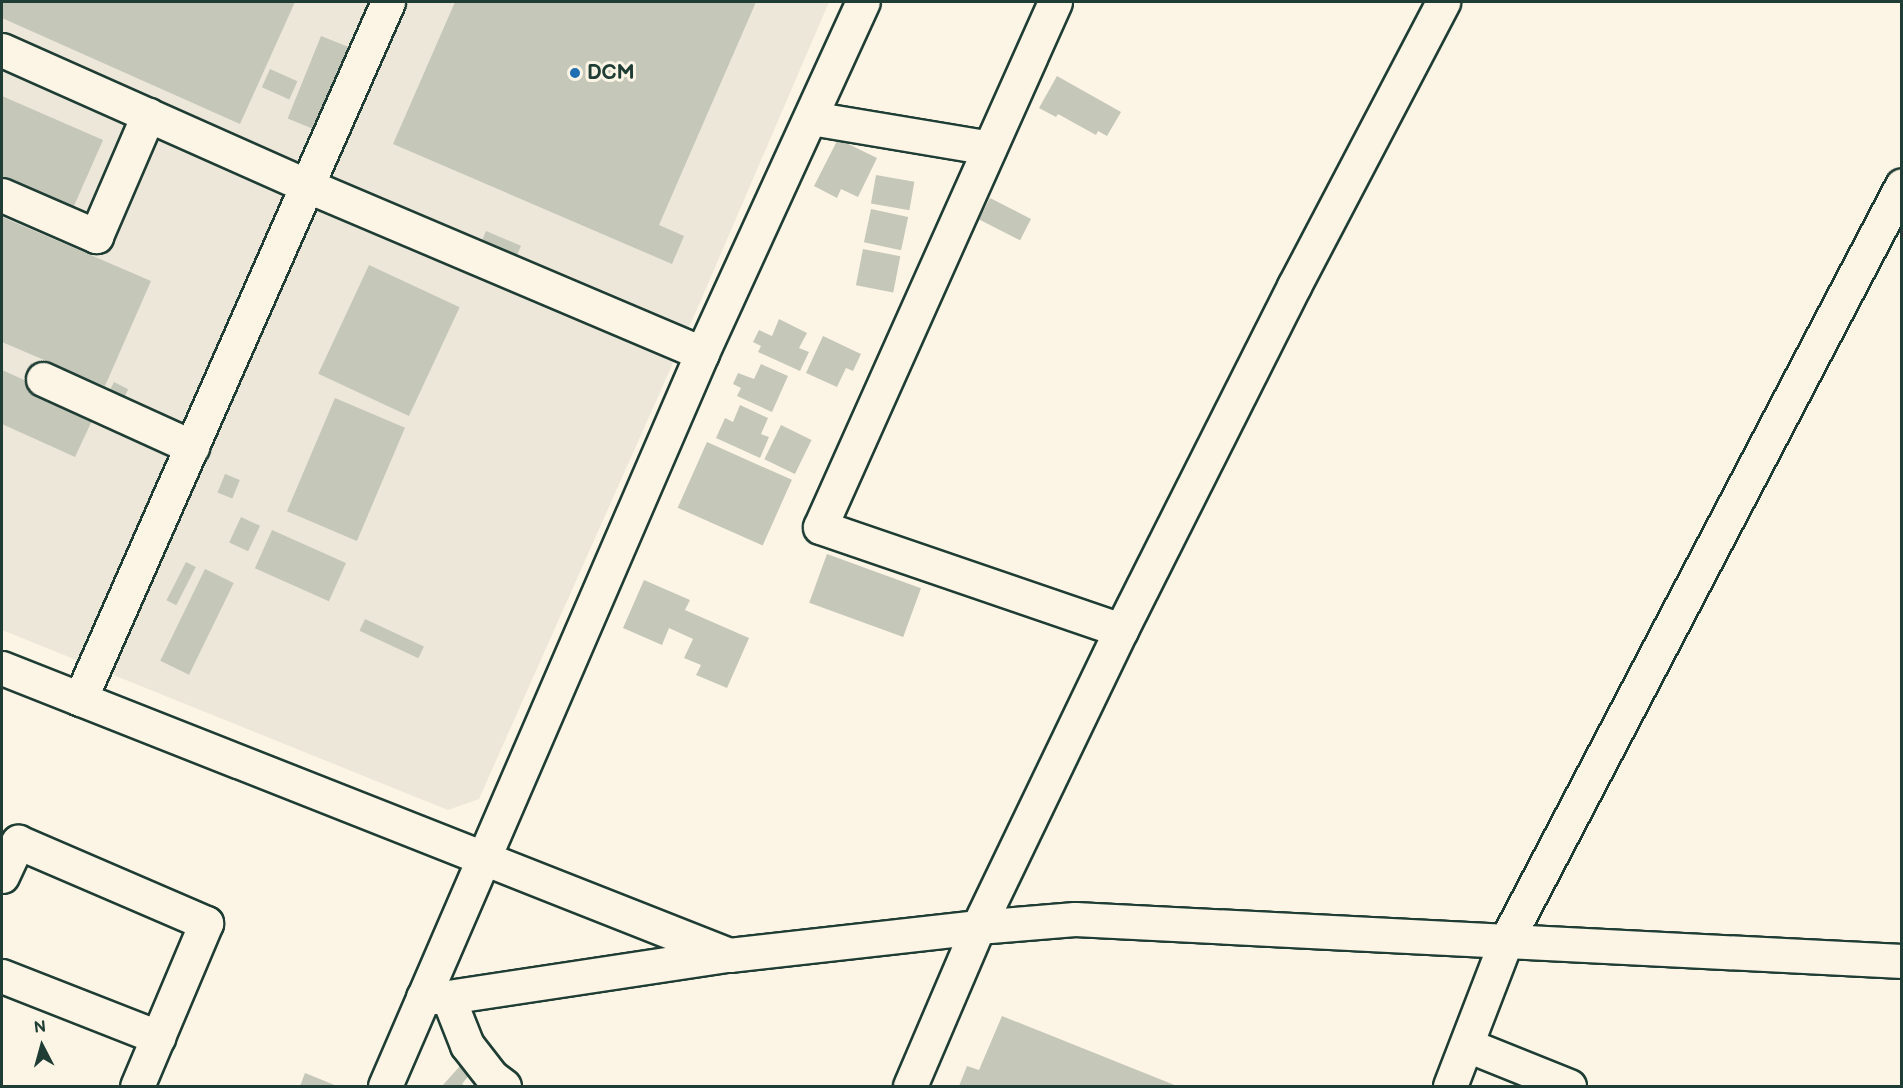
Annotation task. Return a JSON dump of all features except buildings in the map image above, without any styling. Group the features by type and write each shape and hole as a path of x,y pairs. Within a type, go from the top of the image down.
{"street":[{"path":"80,699 388,2"},
{"path":"385,1086 435,997 482,858 702,353 863,2"},
{"path":"1055,2 820,527 1121,630"},
{"path":"910,1086 978,927 1121,630 1294,286 1443,2"},
{"path":"2,50 308,186 702,353"},
{"path":"2,195 96,236 148,115"},
{"path":"811,118 990,148"},
{"path":"1450,1086 1506,941 1902,185"},
{"path":"43,379 192,447"},
{"path":"2,668 729,955"},
{"path":"2,876 18,842 206,923 137,1086"},
{"path":"435,997 729,955 978,927 1075,919 1902,961"},
{"path":"2,976 158,1037"},
{"path":"435,997 467,1045 492,1077 504,1086"},
{"path":"1467,1045 1569,1086"}],"shaded area":[{"path":"2,2 829,2 701,300 479,799 448,810 2,630"}],"place":[{"name":"DCM","path":"575,73"}]}
